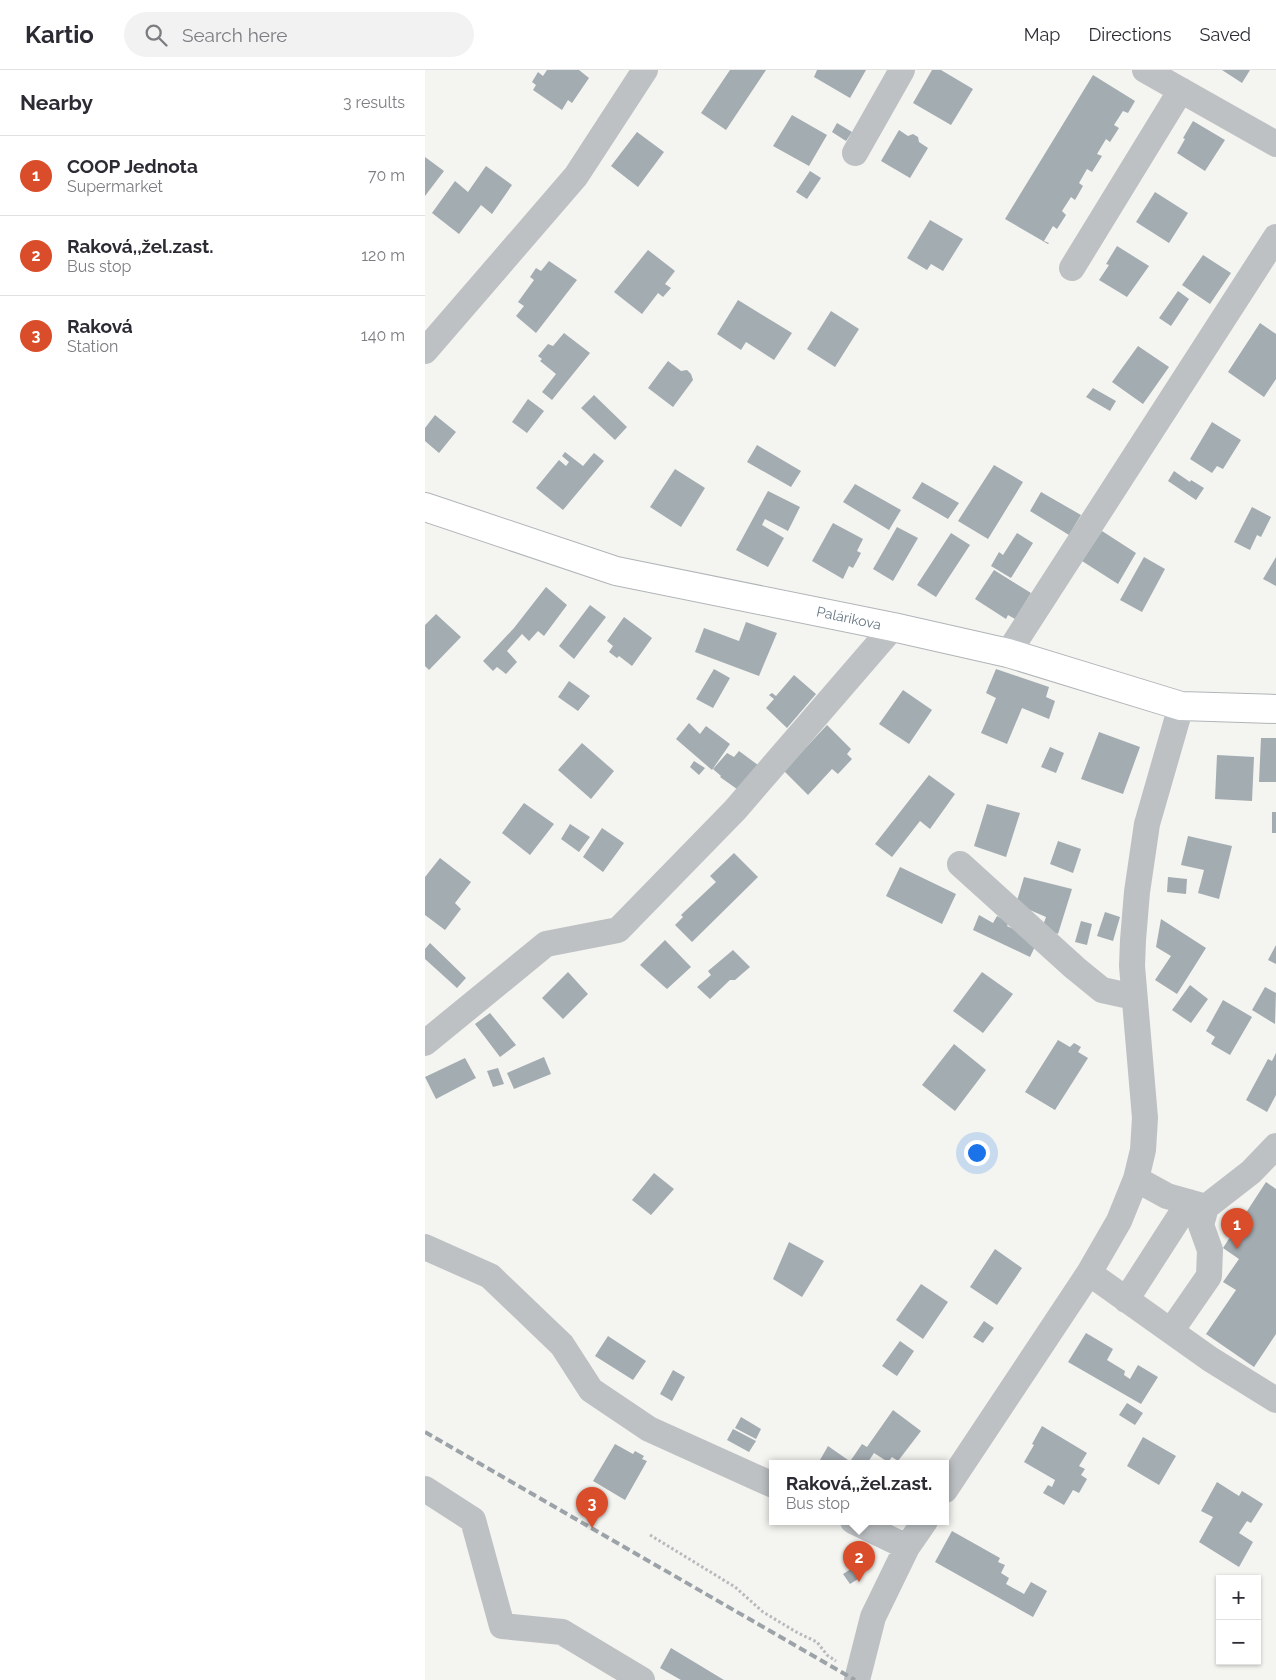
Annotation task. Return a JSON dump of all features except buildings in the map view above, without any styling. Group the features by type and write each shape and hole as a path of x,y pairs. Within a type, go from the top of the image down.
{"main road":[{"name":"Palárikova","path":"425,507 616,571 893,627 1008,653 1181,706 1276,709"}],"street":[{"path":"425,351 576,176 645,70"},
{"path":"855,153 902,70"},
{"path":"1145,70 1276,144"},
{"path":"1072,268 1181,90"},
{"path":"1008,653 1276,237"},
{"path":"425,1043 546,944 618,930 735,810 893,627"},
{"path":"949,1484 1089,1273 1119,1221 1136,1179 1143,1150 1145,1118 1134,997 1133,940 1137,892 1147,824 1181,706"},
{"path":"960,864 1102,990 1134,997"},
{"path":"1126,1300 1198,1204 1251,1172 1276,1146"},
{"path":"1136,1179 1167,1196 1198,1204"},
{"path":"1171,1331 1209,1276 1210,1250 1201,1225 1198,1204"},
{"path":"425,1247 490,1276 562,1344 591,1390 649,1429 769,1483"},
{"path":"1089,1273 1210,1359 1276,1400"},
{"path":"428,1499 473,1520 502,1626 562,1632 641,1680"},
{"path":"861,1525 907,1547"},
{"path":"858,1677 873,1618 907,1547 922,1525"}],"path":[{"path":"650,1535 735,1587 763,1612 817,1642 827,1655 858,1677"}],"railway":[{"path":"425,1432 855,1680"}],"place":[{"name":"COOP Jednota","path":"1237,1249"},
{"name":"Raková","path":"592,1528"},
{"name":"Raková,,žel.zast.","path":"859,1582"}]}
